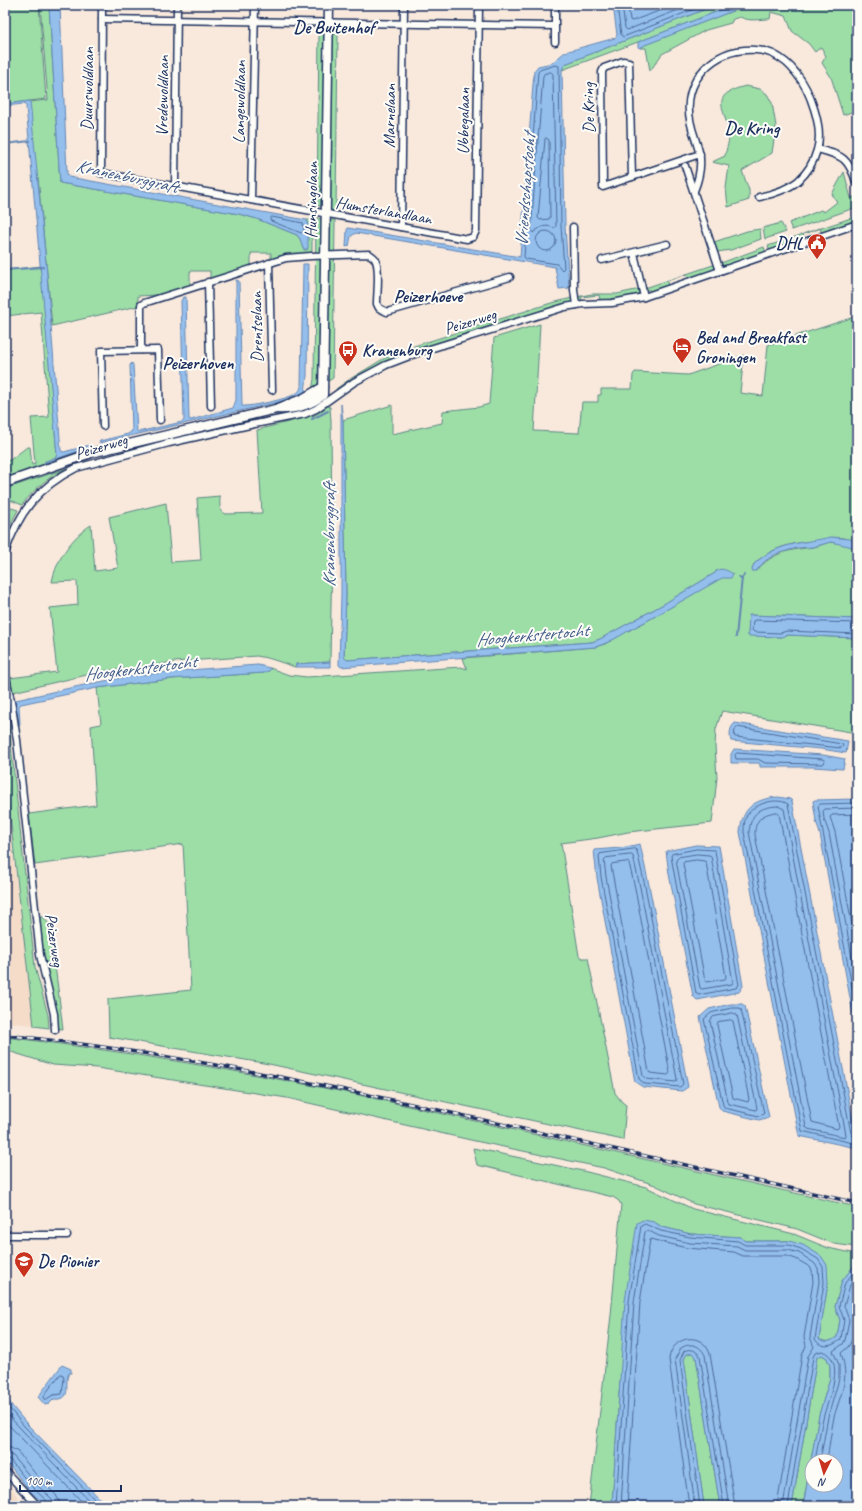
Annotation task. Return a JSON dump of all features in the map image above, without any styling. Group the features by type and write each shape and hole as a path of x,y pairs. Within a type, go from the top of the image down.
{"street":[{"name":"Duurswoldlaan","path":"101,173 102,5"},
{"name":"Vredewoldlaan","path":"175,187 177,5"},
{"name":"Langewoldlaan","path":"251,200 255,5"},
{"name":"Hunsingolaan","path":"323,391 329,5"},
{"name":"Marnelaan","path":"401,227 404,5"},
{"name":"Ubbegalaan","path":"473,237 476,231 479,5"},
{"path":"554,42 555,5"},
{"path":"102,19 555,26"},
{"path":"694,191 699,180 700,154 688,115 688,102 692,89 697,79 711,62 720,56 745,49 760,50 772,54 786,63 797,73 808,94 817,121 819,134 818,149 812,162 798,181 786,188 759,197"},
{"name":"De Kring","path":"632,177 629,62 623,61 604,68 602,72 603,187 700,154"},
{"path":"818,149 837,154 844,159 854,173 857,184"},
{"path":"686,166 720,272"},
{"name":"Humsterlandlaan","path":"101,173 401,227 468,238 473,237"},
{"name":"Peizerweg","path":"5,553 10,538 24,511 36,496 62,475 76,468 245,426 311,412 364,376 420,352 554,310 576,305 612,303 644,297 857,224"},
{"path":"574,226 574,294 576,305"},
{"path":"602,260 667,244"},
{"path":"634,252 644,297"},
{"name":"Drentselaan","path":"141,350 141,305 148,301 208,282 293,257 369,254 374,256 377,267 377,304 380,308 388,312 510,277"},
{"name":"Drentselaan","path":"269,263 272,390"},
{"path":"208,282 211,406"},
{"path":"103,426 101,351 158,350 160,420"},
{"name":"Peizerweg","path":"6,483 91,453 243,416 276,409 292,409 302,407 312,403 323,391"},
{"path":"243,416 245,426"},
{"name":"Peizerweg","path":"5,671 6,688 12,704 27,825 40,956 54,1014 55,1030"},
{"path":"5,1235 67,1235"},
{"path":"5,1471 38,1506"}],"shaded area":[{"path":"5,787 34,1025 5,1022"},
{"path":"5,1479 24,1506 5,1506"}],"green space":[{"path":"5,5 39,5 46,99 5,104"},
{"path":"40,5 49,5 60,183 239,214 257,219 297,235 304,250 307,250 308,222 306,220 312,220 312,253 286,256 271,260 271,253 251,253 251,266 210,278 210,271 190,271 190,286 157,295 138,296 138,306 52,326 38,177 35,176 29,102 48,100"},
{"path":"716,5 734,5 562,70 565,64"},
{"path":"748,5 857,5 857,110 843,115 831,77 822,63 826,56 821,47 815,52 809,44 792,31 786,16 771,12 770,19 751,20 740,17 733,19 731,23 706,30 662,54 650,71 646,48 640,48 644,45"},
{"path":"324,33 322,207 317,205 319,34"},
{"path":"338,33 336,212 330,212 333,35"},
{"path":"746,86 760,89 767,94 772,103 776,126 772,153 742,171 749,190 749,200 728,207 726,188 729,166 712,162 725,156 729,139 722,104 723,99 726,94"},
{"path":"844,172 851,198 857,196 857,207 792,230 789,223 821,210 824,212 837,202 832,194"},
{"path":"857,216 857,222 822,234 820,228"},
{"path":"316,218 322,219 319,380 317,386 312,391 314,379"},
{"path":"330,220 335,220 333,378 327,382"},
{"path":"781,223 786,232 765,239 763,228"},
{"path":"760,229 761,239 731,250 717,252 714,242 747,231"},
{"path":"803,234 805,240 770,252 768,246"},
{"path":"764,247 766,253 725,267 721,263"},
{"path":"716,264 712,271 689,279 687,274 667,281 668,286 651,291 645,288"},
{"path":"41,266 57,455 56,457 44,462 90,446 91,450 5,480 5,461 10,460 27,447 30,447 32,465 35,464 31,418 49,417 41,312 5,316 5,270"},
{"path":"640,289 639,293 636,295 620,299 600,300 599,295 581,297 582,302 576,297 592,294 617,294"},
{"path":"572,298 570,303 420,349 399,357 367,371 338,390 336,389 383,359 414,346 548,304"},
{"path":"857,316 857,542 832,537 818,541 789,545 766,554 753,565 756,571 769,559 776,555 830,542 842,543 857,548 857,619 750,615 748,635 857,638 857,733 722,711 716,729 715,746 717,778 712,823 628,832 561,843 579,956 582,958 588,958 615,1093 626,1105 623,1140 269,1064 109,1037 108,999 191,990 183,844 35,865 29,814 96,805 91,726 101,724 97,688 170,679 264,673 270,670 270,668 289,675 307,677 461,667 467,669 463,658 595,647 605,644 722,577 725,577 717,570 715,573 662,605 592,642 347,660 344,657 346,595 343,420 392,405 392,434 442,423 443,411 479,407 489,404 494,338 540,324 534,431 579,433 582,402 598,402 598,395 601,395 601,389 632,389 633,375 635,372 688,375 744,355 740,393 763,396 768,345"},
{"path":"328,406 330,407 331,422 332,550 330,662 296,664 295,667 257,656 174,662 104,671 13,692 10,678 57,672 50,608 78,605 77,581 52,582 61,557 77,536 91,525 95,571 118,568 109,517 166,503 171,562 201,560 197,498 220,496 221,509 223,513 226,514 262,513 257,430 315,415"},
{"path":"67,468 42,484 22,505 13,501 5,500 5,489"},
{"path":"5,506 18,510 5,535"},
{"path":"5,708 7,708 35,967 48,1015 49,1028 34,1026 5,773"},
{"path":"42,916 50,925 63,1029 55,1028 41,954 39,919"},
{"path":"5,1037 138,1055 315,1086 857,1207 857,1247 834,1244 797,1229 694,1204 655,1185 604,1168 475,1141 287,1098 97,1068 53,1065 5,1050"},
{"path":"473,1148 583,1171 646,1187 693,1209 794,1234 828,1248 857,1254 857,1262 842,1281 835,1307 840,1320 837,1337 828,1341 819,1339 828,1283 789,1241 745,1241 740,1237 691,1234 662,1227 654,1222 623,1354 612,1506 589,1506 611,1315 621,1205 619,1201 613,1197 477,1165"},
{"path":"692,1353 696,1357 720,1506 704,1506 684,1359 687,1354"},
{"path":"822,1355 827,1358 830,1366 830,1378 819,1415 812,1453 804,1453 804,1493 805,1493 803,1506 792,1506 817,1357"}],"water":[{"path":"49,5 60,5 67,174 69,177 306,220 308,222 308,249 303,249 297,235 257,219 239,214 60,183"},
{"path":"613,5 716,5 565,64 562,70 565,226 569,288 559,289 555,267 356,233 351,236 349,246 346,247 348,228 520,257 534,71 538,66 552,63 565,52 615,38 617,35"},
{"path":"734,5 748,5 640,48 638,47 638,42"},
{"path":"30,101 46,263 61,451 64,452 90,445 90,447 45,463 44,462 56,457 57,455 26,106 24,104 5,106 5,104"},
{"path":"303,264 308,264 307,376 305,392 288,400 99,443 100,441 128,434 132,431 130,365 132,363 137,431 182,422 184,420 181,301 183,297 186,297 189,419 191,420 233,408 236,400 236,280 239,281 242,406 277,400 291,396 298,392 301,387"},
{"path":"341,404 343,420 346,595 344,657 347,660 592,642 662,605 721,569 733,574 731,578 722,578 614,639 595,647 341,667 339,665 341,594"},
{"path":"831,537 850,539 857,542 857,548 831,542 813,547 797,548 776,554 765,561 756,571 752,571 753,565 757,561 768,553 777,549"},
{"path":"749,615 857,619 857,638 787,635 781,637 748,636"},
{"path":"330,662 330,667 295,667 296,664"},
{"path":"258,665 270,668 270,670 264,673 170,679 97,688 21,704 19,706 19,725 16,705 14,702 16,700 78,686 140,675 184,670"},
{"path":"735,723 848,741 846,753 821,749 731,741 730,731"},
{"path":"734,749 823,755 845,759 843,769 813,767 760,767 760,764 758,763 731,763 731,754"},
{"path":"778,797 790,799 792,801 857,1148 799,1136 740,832 743,817 751,806 762,800"},
{"path":"857,799 857,1036 813,801"},
{"path":"640,844 688,1087 682,1091 643,1087 635,1082 597,878 594,850 621,848"},
{"path":"696,845 719,846 743,986 739,992 697,1000 693,996 669,874 666,851"},
{"path":"731,1004 742,1004 745,1006 769,1117 759,1120 722,1111 719,1107 700,1017 709,1009"},
{"path":"643,1220 654,1222 662,1227 691,1234 740,1237 745,1241 789,1241 803,1245 821,1256 827,1265 828,1283 819,1339 824,1341 830,1341 837,1337 840,1320 835,1307 842,1281 857,1262 857,1493 855,1506 803,1506 805,1493 844,1493 844,1453 812,1453 819,1415 830,1378 830,1366 827,1358 822,1355 817,1357 792,1506 720,1506 696,1357 692,1353 687,1354 684,1359 704,1506 612,1506 625,1301 637,1223"},
{"path":"62,1365 71,1369 71,1373 69,1373 67,1377 66,1395 60,1399 54,1399 49,1404 45,1405 38,1397"},
{"path":"5,1395 27,1424 107,1506 46,1506 30,1491 5,1460"}],"waterway":[{"path":"5,144 30,141"},
{"path":"5,270 43,267"},
{"name":"Kranenburggraft","path":"312,419 328,411"},
{"name":"Hoogkerkstertocht","path":"739,577 742,578 744,575"},
{"path":"736,637 742,578"}],"railway":[{"path":"5,1035 179,1059 294,1080 408,1103 857,1203"}],"place":[{"name":"DHL","path":"817,260"},
{"name":"Bed and Breakfast Groningen","path":"682,364"},
{"name":"Kranenburg","path":"348,367"},
{"name":"De Pionier","path":"24,1278"}],"district":[{"name":"De Buitenhof","path":"334,27"},
{"name":"De Kring","path":"752,128"},
{"name":"Peizerhoeve","path":"428,296"},
{"name":"Peizerhoven","path":"198,363"}],"water label":[{"name":"Vriendschapstocht","path":"525,190"}]}
